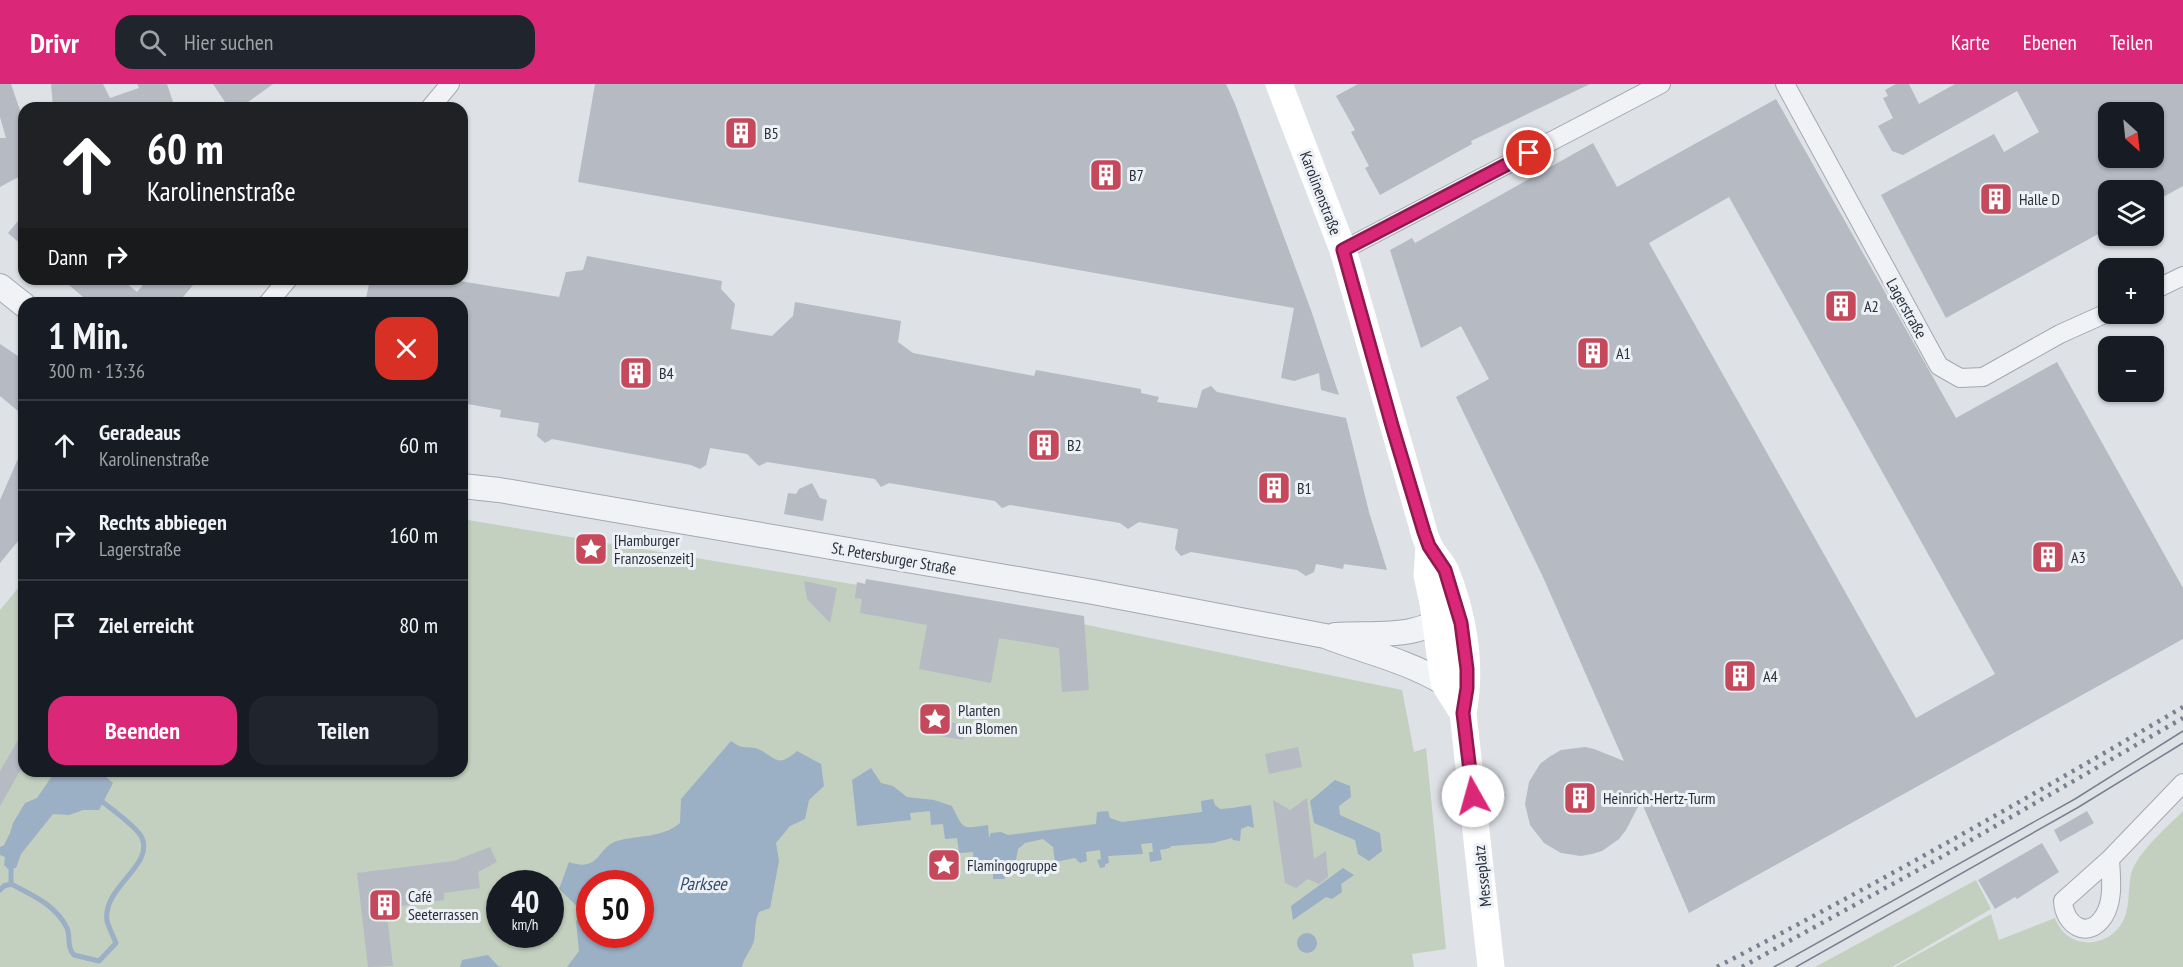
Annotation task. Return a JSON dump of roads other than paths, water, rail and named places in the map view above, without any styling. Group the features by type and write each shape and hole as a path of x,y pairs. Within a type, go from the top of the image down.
{"main road":[{"name":"Karolinenstraße","path":"1279,84 1343,250 1393,429 1429,546 1445,570 1455,603 1447,637"},
{"name":"Karolinenstraße","path":"1429,546 1427,575 1447,637"},
{"name":"Messeplatz","path":"1447,637 1444,683 1463,713"},
{"name":"Messeplatz","path":"1447,637 1467,688 1463,713 1491,967"}],"street":[{"path":"435,102 450,84"},
{"path":"1343,250 1661,84"},
{"name":"Lagerstraße","path":"1785,84 1939,366 1960,378 1983,377 2060,334 2098,317"},
{"path":"2164,285 2183,276"},
{"path":"273,297 283,285"},
{"path":"0,286 18,300"},
{"name":"St. Petersburger Straße","path":"468,487 500,490 1094,592 1325,636 1400,661 1444,683"},
{"name":"St. Petersburger Straße","path":"1325,636 1415,630 1447,637"},
{"path":"2110,859 2183,783"}],"water":[{"name":"Parksee","path":"731,741 742,747 758,749 777,760 785,759 797,751 821,764 824,786 809,800 805,819 790,826 776,843 779,861 770,908 759,912 754,941 742,967 567,967 579,951 579,948 654,948 654,870 576,870 576,905 564,894 564,876 569,862 579,865 593,862 610,844 658,834 680,823 681,799"},
{"path":"871,768 881,783 893,786 907,797 934,800 952,806 964,826 988,825 989,838 991,833 1001,832 1008,835 1096,824 1097,812 1108,811 1110,818 1122,822 1202,812 1201,801 1213,799 1215,805 1220,809 1251,805 1254,828 1248,826 1241,829 1240,841 1232,838 1213,843 1171,846 1160,850 1162,860 1150,862 1149,852 1153,852 1152,843 1141,844 1143,854 1108,856 1109,863 1100,868 1097,860 1101,859 1100,850 1086,852 1087,861 1080,863 1075,858 1055,862 1053,847 1043,839 1025,843 1018,849 1016,860 1020,865 1003,869 1005,879 993,879 993,872 996,872 995,863 974,865 973,852 959,853 957,838 945,839 943,824 931,825 930,811 910,813 911,820 857,826 852,780"},
{"path":"51,777 106,777 113,783 99,810 83,810 69,815 53,814 21,854 16,868 8,869 4,865 5,857 0,855 0,847 4,845 25,803 37,798"},
{"path":"1335,780 1350,786 1351,797 1339,806 1340,815 1380,833 1382,851 1369,861 1358,854 1355,840 1314,823 1310,801"},
{"path":"1343,868 1354,875 1341,884 1342,892 1332,899 1326,897 1293,920 1291,906"},
{"path":"1303,933 1311,933 1317,939 1317,947 1311,953 1303,953 1297,947 1297,939"},
{"path":"488,955 498,966 502,967 460,967 462,960"}],"waterway":[{"path":"11,884 43,902 57,913 67,928 70,948 74,955 99,961 116,943 107,921 112,898 135,868 144,848 142,838 136,829 104,803"},
{"path":"0,890 11,884 11,869"}],"tram line":[{"path":"1774,967 2075,799 2183,731"},
{"path":"1796,967 2077,808 2183,743"}],"railway":[{"path":"1717,967 1952,840 2183,707"},
{"path":"1742,967 1938,859 2183,718"}],"place":[{"name":"B5","path":"741,133"},
{"name":"B7","path":"1106,175"},
{"name":"Halle D","path":"1996,199"},
{"name":"A2","path":"1841,306"},
{"name":"A1","path":"1593,353"},
{"name":"B4","path":"636,373"},
{"name":"B2","path":"1044,445"},
{"name":"B1","path":"1274,488"},
{"name":"[Hamburger Franzosenzeit]","path":"591,549"},
{"name":"A3","path":"2048,557"},
{"name":"A4","path":"1740,676"},
{"name":"Planten un Blomen","path":"935,719"},
{"name":"Heinrich-Hertz-Turm","path":"1580,798"},
{"name":"Flamingogruppe","path":"944,865"},
{"name":"Café Seeterrassen","path":"385,905"}]}
